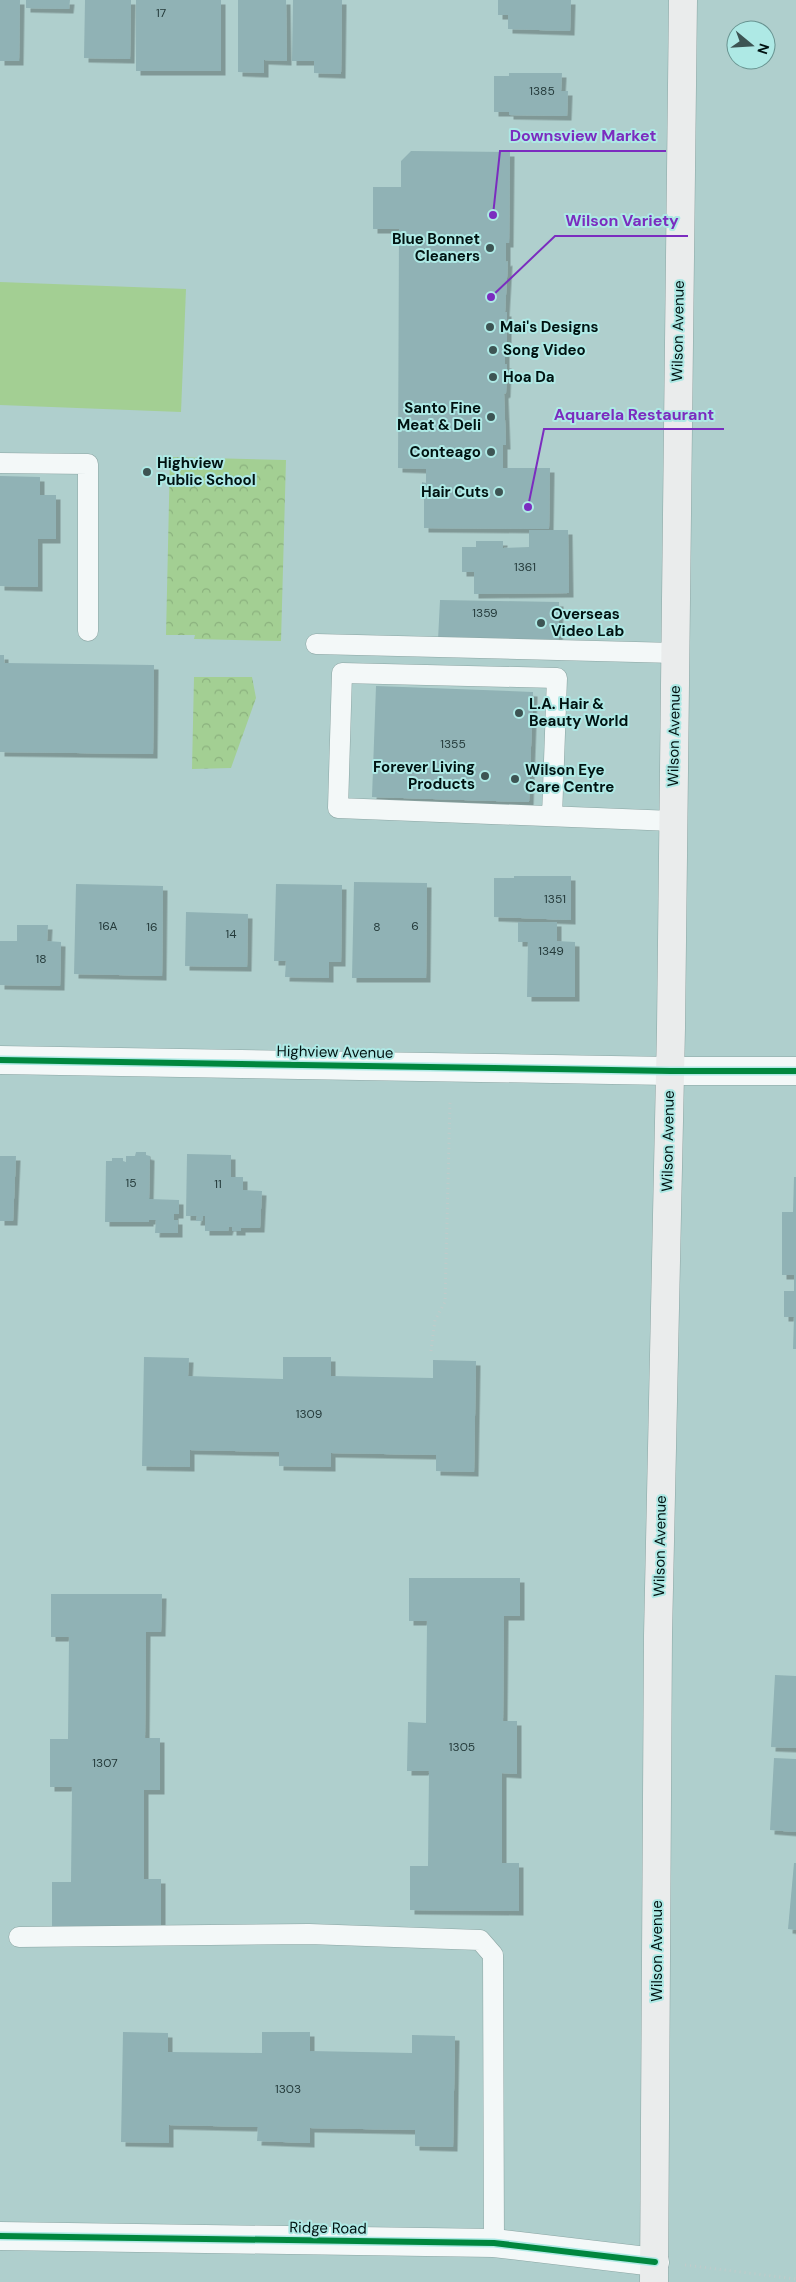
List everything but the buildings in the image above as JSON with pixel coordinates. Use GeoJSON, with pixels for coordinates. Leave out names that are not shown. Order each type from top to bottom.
{"type":"FeatureCollection","features":[{"type":"Feature","properties":{"kind":"main road","name":"Wilson Avenue"},"geometry":{"type":"LineString","coordinates":[[654,2272],[658,1635],[670,1070],[683,0]]}},
{"type":"Feature","properties":{"kind":"street","name":"Highview Avenue"},"geometry":{"type":"LineString","coordinates":[[0,1060],[670,1070],[796,1070]]}},
{"type":"Feature","properties":{"kind":"street","name":"Ridge Road"},"geometry":{"type":"LineString","coordinates":[[0,2236],[494,2243],[654,2272]]}},
{"type":"Feature","properties":{"kind":"lane"},"geometry":{"type":"LineString","coordinates":[[0,463],[88,464],[88,630]]}},
{"type":"Feature","properties":{"kind":"lane"},"geometry":{"type":"LineString","coordinates":[[316,644],[675,653]]}},
{"type":"Feature","properties":{"kind":"lane"},"geometry":{"type":"LineString","coordinates":[[552,816],[557,678],[342,673],[338,808],[673,821]]}},
{"type":"Feature","properties":{"kind":"lane"},"geometry":{"type":"LineString","coordinates":[[19,1937],[309,1934],[480,1940],[493,1955],[494,2243]]}},
{"type":"Feature","properties":{"kind":"path"},"geometry":{"type":"LineString","coordinates":[[430,1351],[435,1320],[445,1302],[450,1066]]}},
{"type":"Feature","properties":{"kind":"path"},"geometry":{"type":"LineString","coordinates":[[654,2272],[726,2269],[796,2279]]}},
{"type":"Feature","properties":{"kind":"green space"},"geometry":{"type":"Polygon","coordinates":[[[0,282],[186,289],[181,412],[0,405],[0,282]]]}},
{"type":"Feature","properties":{"kind":"green space"},"geometry":{"type":"Polygon","coordinates":[[[170,457],[286,460],[281,641],[194,639],[195,635],[166,635],[170,457]]]}},
{"type":"Feature","properties":{"kind":"green space"},"geometry":{"type":"Polygon","coordinates":[[[194,677],[252,677],[256,698],[231,768],[192,769],[194,677]]]}},
{"type":"Feature","properties":{"kind":"cycle path"},"geometry":{"type":"LineString","coordinates":[[0,1060],[670,1071],[796,1071]]}},
{"type":"Feature","properties":{"kind":"cycle path"},"geometry":{"type":"LineString","coordinates":[[0,2236],[494,2243],[655,2262]]}},
{"type":"Feature","properties":{"kind":"place","name":"Downsview Market"},"geometry":{"type":"Point","coordinates":[493,215]}},
{"type":"Feature","properties":{"kind":"place","name":"Blue Bonnet Cleaners"},"geometry":{"type":"Point","coordinates":[490,248]}},
{"type":"Feature","properties":{"kind":"place","name":"Wilson Variety"},"geometry":{"type":"Point","coordinates":[491,297]}},
{"type":"Feature","properties":{"kind":"place","name":"Mai's Designs"},"geometry":{"type":"Point","coordinates":[490,327]}},
{"type":"Feature","properties":{"kind":"place","name":"Song Video"},"geometry":{"type":"Point","coordinates":[493,350]}},
{"type":"Feature","properties":{"kind":"place","name":"Hoa Da"},"geometry":{"type":"Point","coordinates":[493,377]}},
{"type":"Feature","properties":{"kind":"place","name":"Santo Fine Meat & Deli"},"geometry":{"type":"Point","coordinates":[491,417]}},
{"type":"Feature","properties":{"kind":"place","name":"Conteago"},"geometry":{"type":"Point","coordinates":[491,452]}},
{"type":"Feature","properties":{"kind":"place","name":"Highview Public School"},"geometry":{"type":"Point","coordinates":[147,472]}},
{"type":"Feature","properties":{"kind":"place","name":"Hair Cuts"},"geometry":{"type":"Point","coordinates":[499,492]}},
{"type":"Feature","properties":{"kind":"place","name":"Aquarela Restaurant"},"geometry":{"type":"Point","coordinates":[528,507]}},
{"type":"Feature","properties":{"kind":"place","name":"Overseas Video Lab"},"geometry":{"type":"Point","coordinates":[541,623]}},
{"type":"Feature","properties":{"kind":"place","name":"L.A. Hair & Beauty World"},"geometry":{"type":"Point","coordinates":[519,713]}},
{"type":"Feature","properties":{"kind":"place","name":"Forever Living Products"},"geometry":{"type":"Point","coordinates":[485,776]}},
{"type":"Feature","properties":{"kind":"place","name":"Wilson Eye Care Centre"},"geometry":{"type":"Point","coordinates":[515,779]}}]}
